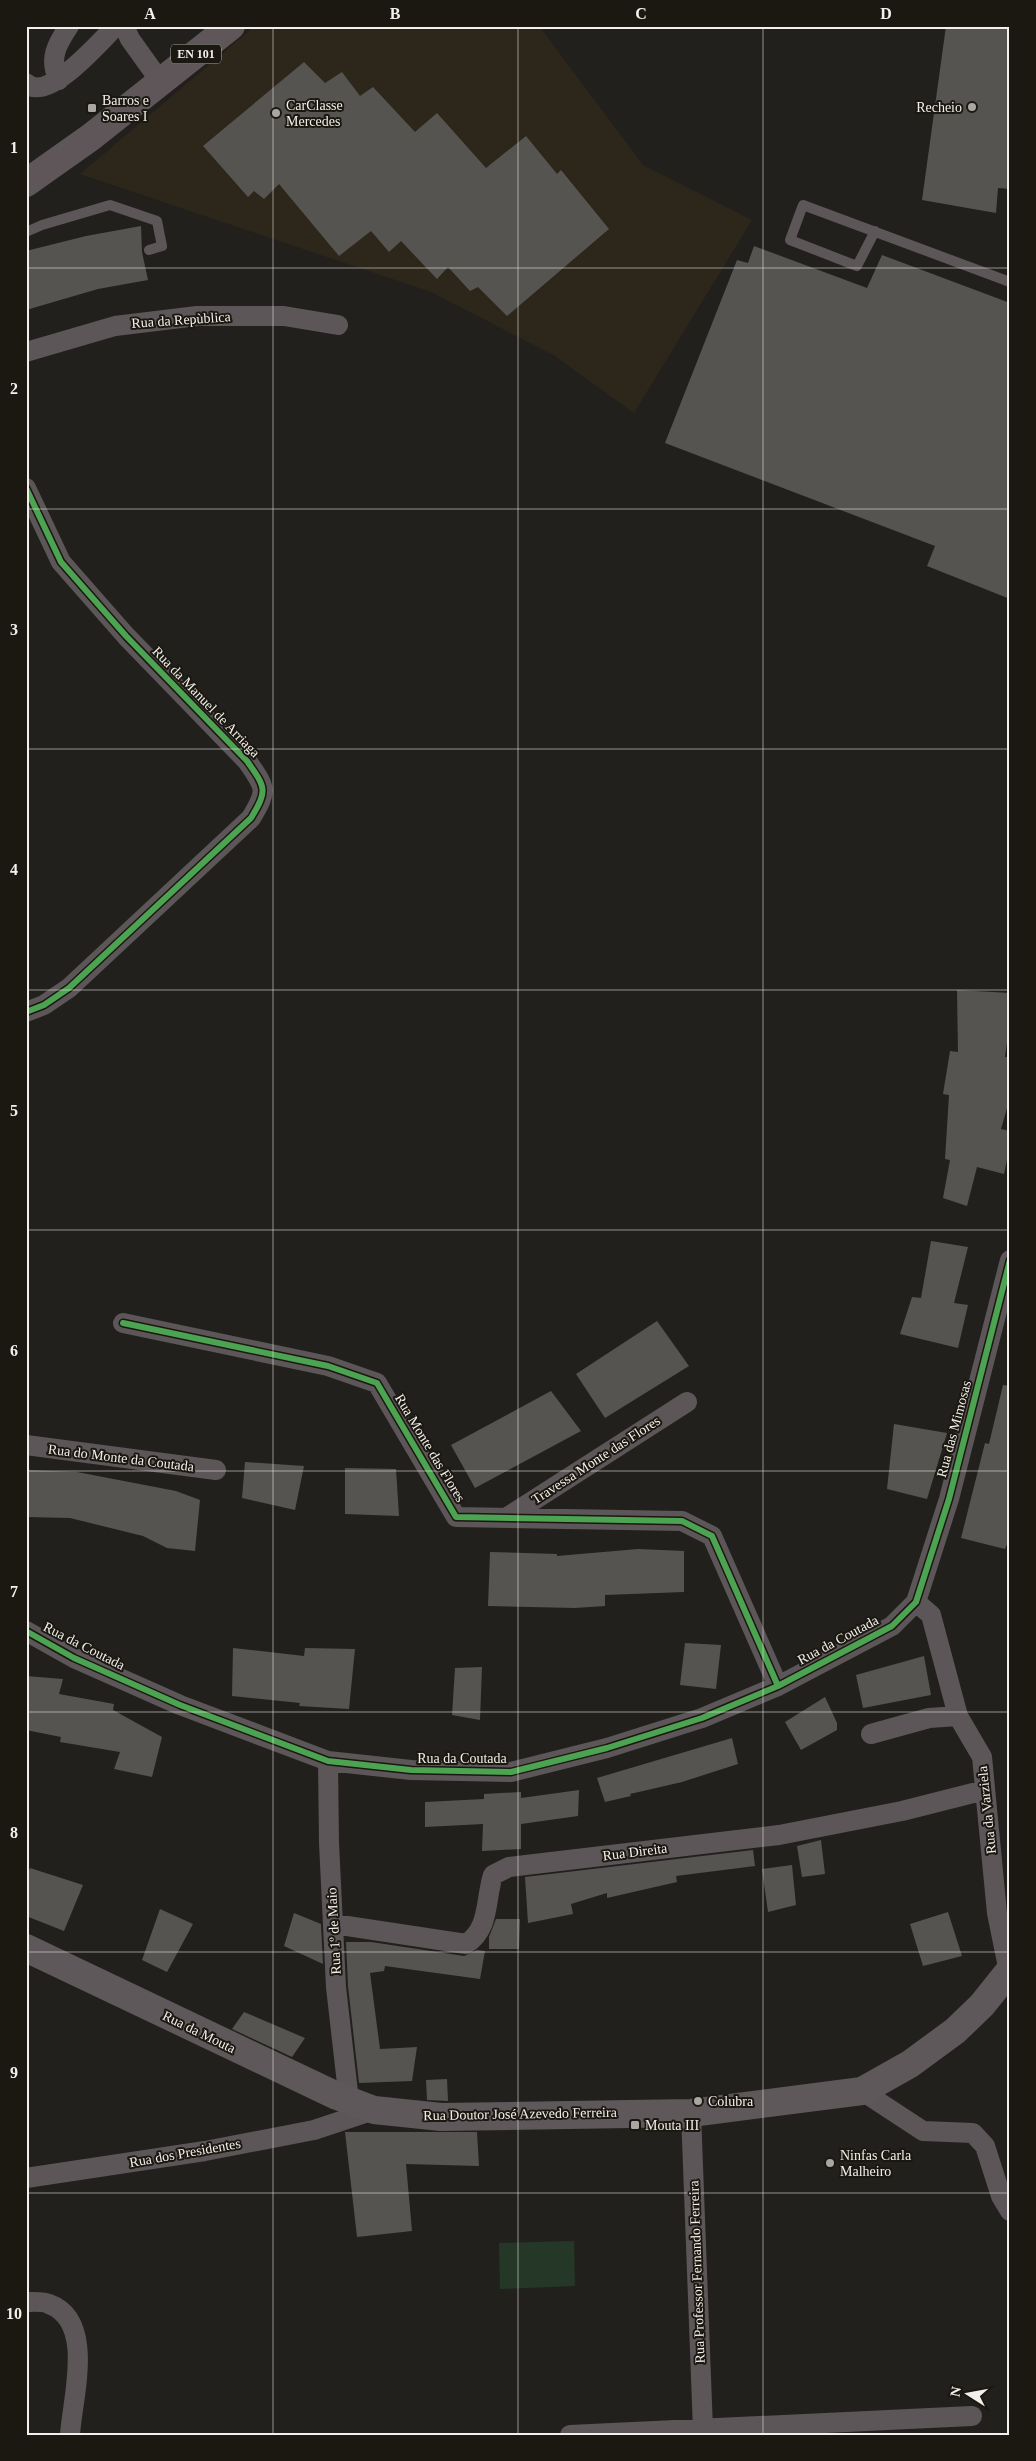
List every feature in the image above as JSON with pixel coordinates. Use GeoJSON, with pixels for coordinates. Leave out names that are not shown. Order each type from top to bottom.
{"type":"FeatureCollection","features":[{"type":"Feature","properties":{"kind":"main road","name":"EN 101"},"geometry":{"type":"LineString","coordinates":[[26,183],[91,137],[231,26]]}},
{"type":"Feature","properties":{"kind":"main road","name":"EN 101"},"geometry":{"type":"LineString","coordinates":[[26,169],[91,137]]}},
{"type":"Feature","properties":{"kind":"main road","name":"Rua da Mouta"},"geometry":{"type":"LineString","coordinates":[[26,1948],[355,2110]]}},
{"type":"Feature","properties":{"kind":"main road","name":"Rua Doutor José Azevedo Ferreira"},"geometry":{"type":"LineString","coordinates":[[355,2110],[441,2118],[691,2113],[862,2091],[910,2064],[955,2031],[982,2005],[1009,1971]]}},
{"type":"Feature","properties":{"kind":"street"},"geometry":{"type":"LineString","coordinates":[[60,80],[54,71],[53,58],[56,45],[69,26]]}},
{"type":"Feature","properties":{"kind":"street"},"geometry":{"type":"LineString","coordinates":[[26,83],[30,87],[44,88],[60,80],[116,26]]}},
{"type":"Feature","properties":{"kind":"street"},"geometry":{"type":"LineString","coordinates":[[124,26],[130,39],[160,81]]}},
{"type":"Feature","properties":{"kind":"street","name":"Rua da Repùblica"},"geometry":{"type":"LineString","coordinates":[[26,352],[115,326],[197,316],[284,316],[338,325]]}},
{"type":"Feature","properties":{"kind":"street","name":"Rua da Manuel de Arriaga"},"geometry":{"type":"LineString","coordinates":[[26,488],[61,562],[126,636],[247,761],[262,782],[263,798],[250,818],[69,988],[44,1005],[26,1012]]}},
{"type":"Feature","properties":{"kind":"street","name":"Rua das Mimosas"},"geometry":{"type":"LineString","coordinates":[[916,1602],[949,1500],[1010,1260]]}},
{"type":"Feature","properties":{"kind":"street","name":"Rua Monte das Flores"},"geometry":{"type":"LineString","coordinates":[[122,1323],[328,1366],[376,1383],[456,1516],[682,1521],[712,1536],[778,1686]]}},
{"type":"Feature","properties":{"kind":"street","name":"Travessa Monte das Flores"},"geometry":{"type":"LineString","coordinates":[[506,1518],[687,1402]]}},
{"type":"Feature","properties":{"kind":"street","name":"Rua do Monte da Coutada"},"geometry":{"type":"LineString","coordinates":[[26,1445],[216,1470]]}},
{"type":"Feature","properties":{"kind":"street","name":"Rua da Coutada"},"geometry":{"type":"LineString","coordinates":[[26,1631],[74,1658],[145,1689],[328,1762],[411,1770],[511,1772],[607,1748],[702,1718],[778,1686],[892,1626],[916,1602]]}},
{"type":"Feature","properties":{"kind":"street","name":"Rua da Varziela"},"geometry":{"type":"LineString","coordinates":[[916,1602],[931,1615],[958,1716],[982,1757],[997,1913],[1009,1971]]}},
{"type":"Feature","properties":{"kind":"street"},"geometry":{"type":"LineString","coordinates":[[871,1734],[929,1718],[958,1716]]}},
{"type":"Feature","properties":{"kind":"street","name":"Rua 1º de Maio"},"geometry":{"type":"LineString","coordinates":[[328,1762],[329,1843],[336,1987],[355,2110]]}},
{"type":"Feature","properties":{"kind":"street","name":"Rua Direita"},"geometry":{"type":"LineString","coordinates":[[334,1924],[466,1944],[476,1938],[484,1922],[487,1892],[493,1875],[509,1867],[779,1836],[902,1811],[985,1790]]}},
{"type":"Feature","properties":{"kind":"street"},"geometry":{"type":"LineString","coordinates":[[862,2091],[922,2131],[973,2133],[985,2146],[1000,2196],[1010,2211]]}},
{"type":"Feature","properties":{"kind":"street","name":"Rua dos Presidentes"},"geometry":{"type":"LineString","coordinates":[[26,2178],[205,2151],[314,2130],[355,2110]]}},
{"type":"Feature","properties":{"kind":"street","name":"Rua Professor Fernando Ferreira"},"geometry":{"type":"LineString","coordinates":[[691,2113],[702,2430]]}},
{"type":"Feature","properties":{"kind":"street"},"geometry":{"type":"LineString","coordinates":[[26,2302],[48,2303],[59,2309],[70,2323],[78,2348],[78,2375],[70,2435]]}},
{"type":"Feature","properties":{"kind":"street"},"geometry":{"type":"LineString","coordinates":[[570,2435],[972,2416]]}},
{"type":"Feature","properties":{"kind":"lane"},"geometry":{"type":"LineString","coordinates":[[26,232],[42,225],[110,205],[157,221],[162,246],[149,250]]}},
{"type":"Feature","properties":{"kind":"lane"},"geometry":{"type":"LineString","coordinates":[[875,231],[857,266],[790,240],[803,205],[875,231],[1010,282]]}},
{"type":"Feature","properties":{"kind":"shaded area","name":"CarClasse Mercedes"},"geometry":{"type":"Polygon","coordinates":[[[255,26],[539,26],[643,165],[752,220],[634,413],[555,356],[431,292],[80,174],[255,26]]]}},
{"type":"Feature","properties":{"kind":"green space"},"geometry":{"type":"Polygon","coordinates":[[[574,2241],[575,2286],[500,2289],[499,2243],[574,2241]]]}},
{"type":"Feature","properties":{"kind":"building","name":"Recheio"},"geometry":{"type":"Polygon","coordinates":[[[946,26],[1010,26],[1010,189],[998,188],[996,213],[922,200],[946,26]]]}},
{"type":"Feature","properties":{"kind":"building"},"geometry":{"type":"Polygon","coordinates":[[[304,62],[325,83],[342,72],[360,96],[373,87],[415,132],[437,113],[486,168],[526,136],[557,174],[561,170],[609,229],[507,316],[478,287],[470,291],[448,267],[437,279],[401,241],[389,252],[371,231],[339,256],[279,184],[264,199],[254,191],[248,197],[203,146],[304,62]]]}},
{"type":"Feature","properties":{"kind":"building"},"geometry":{"type":"Polygon","coordinates":[[[141,226],[142,252],[148,280],[98,289],[26,310],[26,251],[86,236],[141,226]]]}},
{"type":"Feature","properties":{"kind":"building"},"geometry":{"type":"Polygon","coordinates":[[[754,246],[867,288],[882,255],[1010,303],[1010,599],[927,566],[935,546],[665,443],[737,260],[748,263],[754,246]]]}},
{"type":"Feature","properties":{"kind":"building"},"geometry":{"type":"Polygon","coordinates":[[[957,990],[1010,993],[1010,1020],[1005,1057],[1010,1057],[1010,1098],[1001,1129],[1010,1131],[1010,1145],[1004,1174],[977,1167],[967,1206],[943,1198],[950,1160],[945,1159],[949,1095],[943,1094],[950,1051],[958,1052],[957,990]]]}},
{"type":"Feature","properties":{"kind":"building"},"geometry":{"type":"Polygon","coordinates":[[[931,1241],[968,1247],[954,1303],[968,1305],[958,1348],[900,1334],[912,1297],[921,1298],[931,1241]]]}},
{"type":"Feature","properties":{"kind":"building"},"geometry":{"type":"Polygon","coordinates":[[[657,1321],[689,1366],[605,1418],[576,1374],[657,1321]]]}},
{"type":"Feature","properties":{"kind":"building"},"geometry":{"type":"Polygon","coordinates":[[[1003,1385],[1010,1386],[1010,1537],[1005,1549],[961,1538],[985,1443],[989,1444],[1003,1385]]]}},
{"type":"Feature","properties":{"kind":"building"},"geometry":{"type":"Polygon","coordinates":[[[551,1391],[581,1431],[475,1488],[451,1445],[551,1391]]]}},
{"type":"Feature","properties":{"kind":"building"},"geometry":{"type":"Polygon","coordinates":[[[894,1424],[947,1433],[927,1499],[887,1489],[894,1424]]]}},
{"type":"Feature","properties":{"kind":"building"},"geometry":{"type":"Polygon","coordinates":[[[245,1462],[304,1466],[295,1510],[242,1498],[245,1462]]]}},
{"type":"Feature","properties":{"kind":"building"},"geometry":{"type":"Polygon","coordinates":[[[345,1468],[396,1469],[399,1516],[345,1514],[345,1468]]]}},
{"type":"Feature","properties":{"kind":"building"},"geometry":{"type":"Polygon","coordinates":[[[26,1470],[77,1472],[176,1491],[200,1500],[195,1551],[167,1548],[143,1536],[70,1518],[26,1517],[26,1470]]]}},
{"type":"Feature","properties":{"kind":"building"},"geometry":{"type":"Polygon","coordinates":[[[638,1549],[684,1551],[684,1592],[605,1595],[605,1606],[575,1608],[488,1606],[490,1552],[557,1554],[557,1556],[638,1549]]]}},
{"type":"Feature","properties":{"kind":"building"},"geometry":{"type":"Polygon","coordinates":[[[685,1643],[721,1645],[716,1689],[680,1685],[685,1643]]]}},
{"type":"Feature","properties":{"kind":"building"},"geometry":{"type":"Polygon","coordinates":[[[233,1648],[304,1656],[305,1648],[355,1649],[349,1709],[299,1706],[300,1703],[232,1696],[233,1648]]]}},
{"type":"Feature","properties":{"kind":"building"},"geometry":{"type":"Polygon","coordinates":[[[924,1656],[931,1695],[863,1708],[856,1675],[924,1656]]]}},
{"type":"Feature","properties":{"kind":"building"},"geometry":{"type":"Polygon","coordinates":[[[482,1667],[480,1720],[452,1715],[455,1668],[482,1667]]]}},
{"type":"Feature","properties":{"kind":"building"},"geometry":{"type":"Polygon","coordinates":[[[26,1676],[63,1679],[59,1694],[114,1704],[113,1710],[162,1737],[152,1777],[114,1769],[120,1752],[60,1742],[61,1737],[26,1730],[26,1676]]]}},
{"type":"Feature","properties":{"kind":"building"},"geometry":{"type":"Polygon","coordinates":[[[825,1697],[837,1723],[837,1730],[801,1750],[785,1722],[825,1697]]]}},
{"type":"Feature","properties":{"kind":"building"},"geometry":{"type":"Polygon","coordinates":[[[732,1738],[738,1764],[682,1782],[605,1802],[597,1778],[732,1738]]]}},
{"type":"Feature","properties":{"kind":"building"},"geometry":{"type":"Polygon","coordinates":[[[579,1790],[578,1816],[521,1824],[521,1849],[482,1851],[483,1824],[425,1827],[425,1802],[484,1799],[484,1794],[521,1792],[521,1798],[579,1790]]]}},
{"type":"Feature","properties":{"kind":"building"},"geometry":{"type":"Polygon","coordinates":[[[821,1840],[825,1874],[802,1877],[797,1846],[821,1840]]]}},
{"type":"Feature","properties":{"kind":"building"},"geometry":{"type":"Polygon","coordinates":[[[753,1850],[755,1866],[676,1876],[677,1882],[607,1898],[607,1893],[571,1904],[573,1914],[528,1923],[525,1877],[753,1850]]]}},
{"type":"Feature","properties":{"kind":"building"},"geometry":{"type":"Polygon","coordinates":[[[792,1865],[796,1905],[768,1912],[762,1869],[792,1865]]]}},
{"type":"Feature","properties":{"kind":"building"},"geometry":{"type":"Polygon","coordinates":[[[30,1868],[83,1885],[64,1931],[26,1916],[26,1878],[30,1868]]]}},
{"type":"Feature","properties":{"kind":"building"},"geometry":{"type":"Polygon","coordinates":[[[160,1909],[193,1924],[167,1972],[142,1960],[160,1909]]]}},
{"type":"Feature","properties":{"kind":"building"},"geometry":{"type":"Polygon","coordinates":[[[948,1912],[962,1956],[923,1966],[910,1924],[948,1912]]]}},
{"type":"Feature","properties":{"kind":"building"},"geometry":{"type":"Polygon","coordinates":[[[294,1913],[321,1924],[323,1964],[284,1946],[294,1913]]]}},
{"type":"Feature","properties":{"kind":"building"},"geometry":{"type":"Polygon","coordinates":[[[496,1919],[520,1919],[519,1949],[489,1949],[489,1937],[496,1919]]]}},
{"type":"Feature","properties":{"kind":"building"},"geometry":{"type":"Polygon","coordinates":[[[346,1942],[371,1942],[464,1956],[477,1950],[485,1951],[480,1979],[385,1966],[384,1971],[370,1973],[380,2049],[417,2047],[412,2081],[359,2083],[348,1986],[346,1942]]]}},
{"type":"Feature","properties":{"kind":"building"},"geometry":{"type":"Polygon","coordinates":[[[244,2012],[305,2038],[292,2057],[232,2029],[244,2012]]]}},
{"type":"Feature","properties":{"kind":"building"},"geometry":{"type":"Polygon","coordinates":[[[447,2079],[448,2101],[427,2100],[426,2080],[447,2079]]]}},
{"type":"Feature","properties":{"kind":"building"},"geometry":{"type":"Polygon","coordinates":[[[345,2132],[477,2132],[479,2166],[406,2164],[412,2231],[357,2237],[345,2132]]]}},
{"type":"Feature","properties":{"kind":"cycle path"},"geometry":{"type":"LineString","coordinates":[[26,488],[61,562],[126,636],[247,761],[258,777],[263,789],[260,801],[251,818],[69,988],[44,1005],[26,1012]]}},
{"type":"Feature","properties":{"kind":"cycle path"},"geometry":{"type":"LineString","coordinates":[[26,1631],[74,1658],[180,1705],[328,1761],[411,1770],[511,1772],[607,1748],[702,1718],[778,1686],[892,1626],[916,1602],[949,1499],[1010,1260]]}},
{"type":"Feature","properties":{"kind":"cycle path"},"geometry":{"type":"LineString","coordinates":[[123,1323],[328,1366],[377,1383],[456,1517],[682,1521],[712,1536],[778,1686]]}},
{"type":"Feature","properties":{"kind":"place","name":"Recheio"},"geometry":{"type":"Point","coordinates":[972,107]}},
{"type":"Feature","properties":{"kind":"place","name":"Barros e Soares I"},"geometry":{"type":"Point","coordinates":[92,108]}},
{"type":"Feature","properties":{"kind":"place","name":"CarClasse Mercedes"},"geometry":{"type":"Point","coordinates":[276,113]}},
{"type":"Feature","properties":{"kind":"place","name":"Colubra"},"geometry":{"type":"Point","coordinates":[698,2101]}},
{"type":"Feature","properties":{"kind":"place","name":"Mouta III"},"geometry":{"type":"Point","coordinates":[635,2125]}},
{"type":"Feature","properties":{"kind":"place","name":"Ninfas Carla Malheiro"},"geometry":{"type":"Point","coordinates":[830,2163]}}]}
